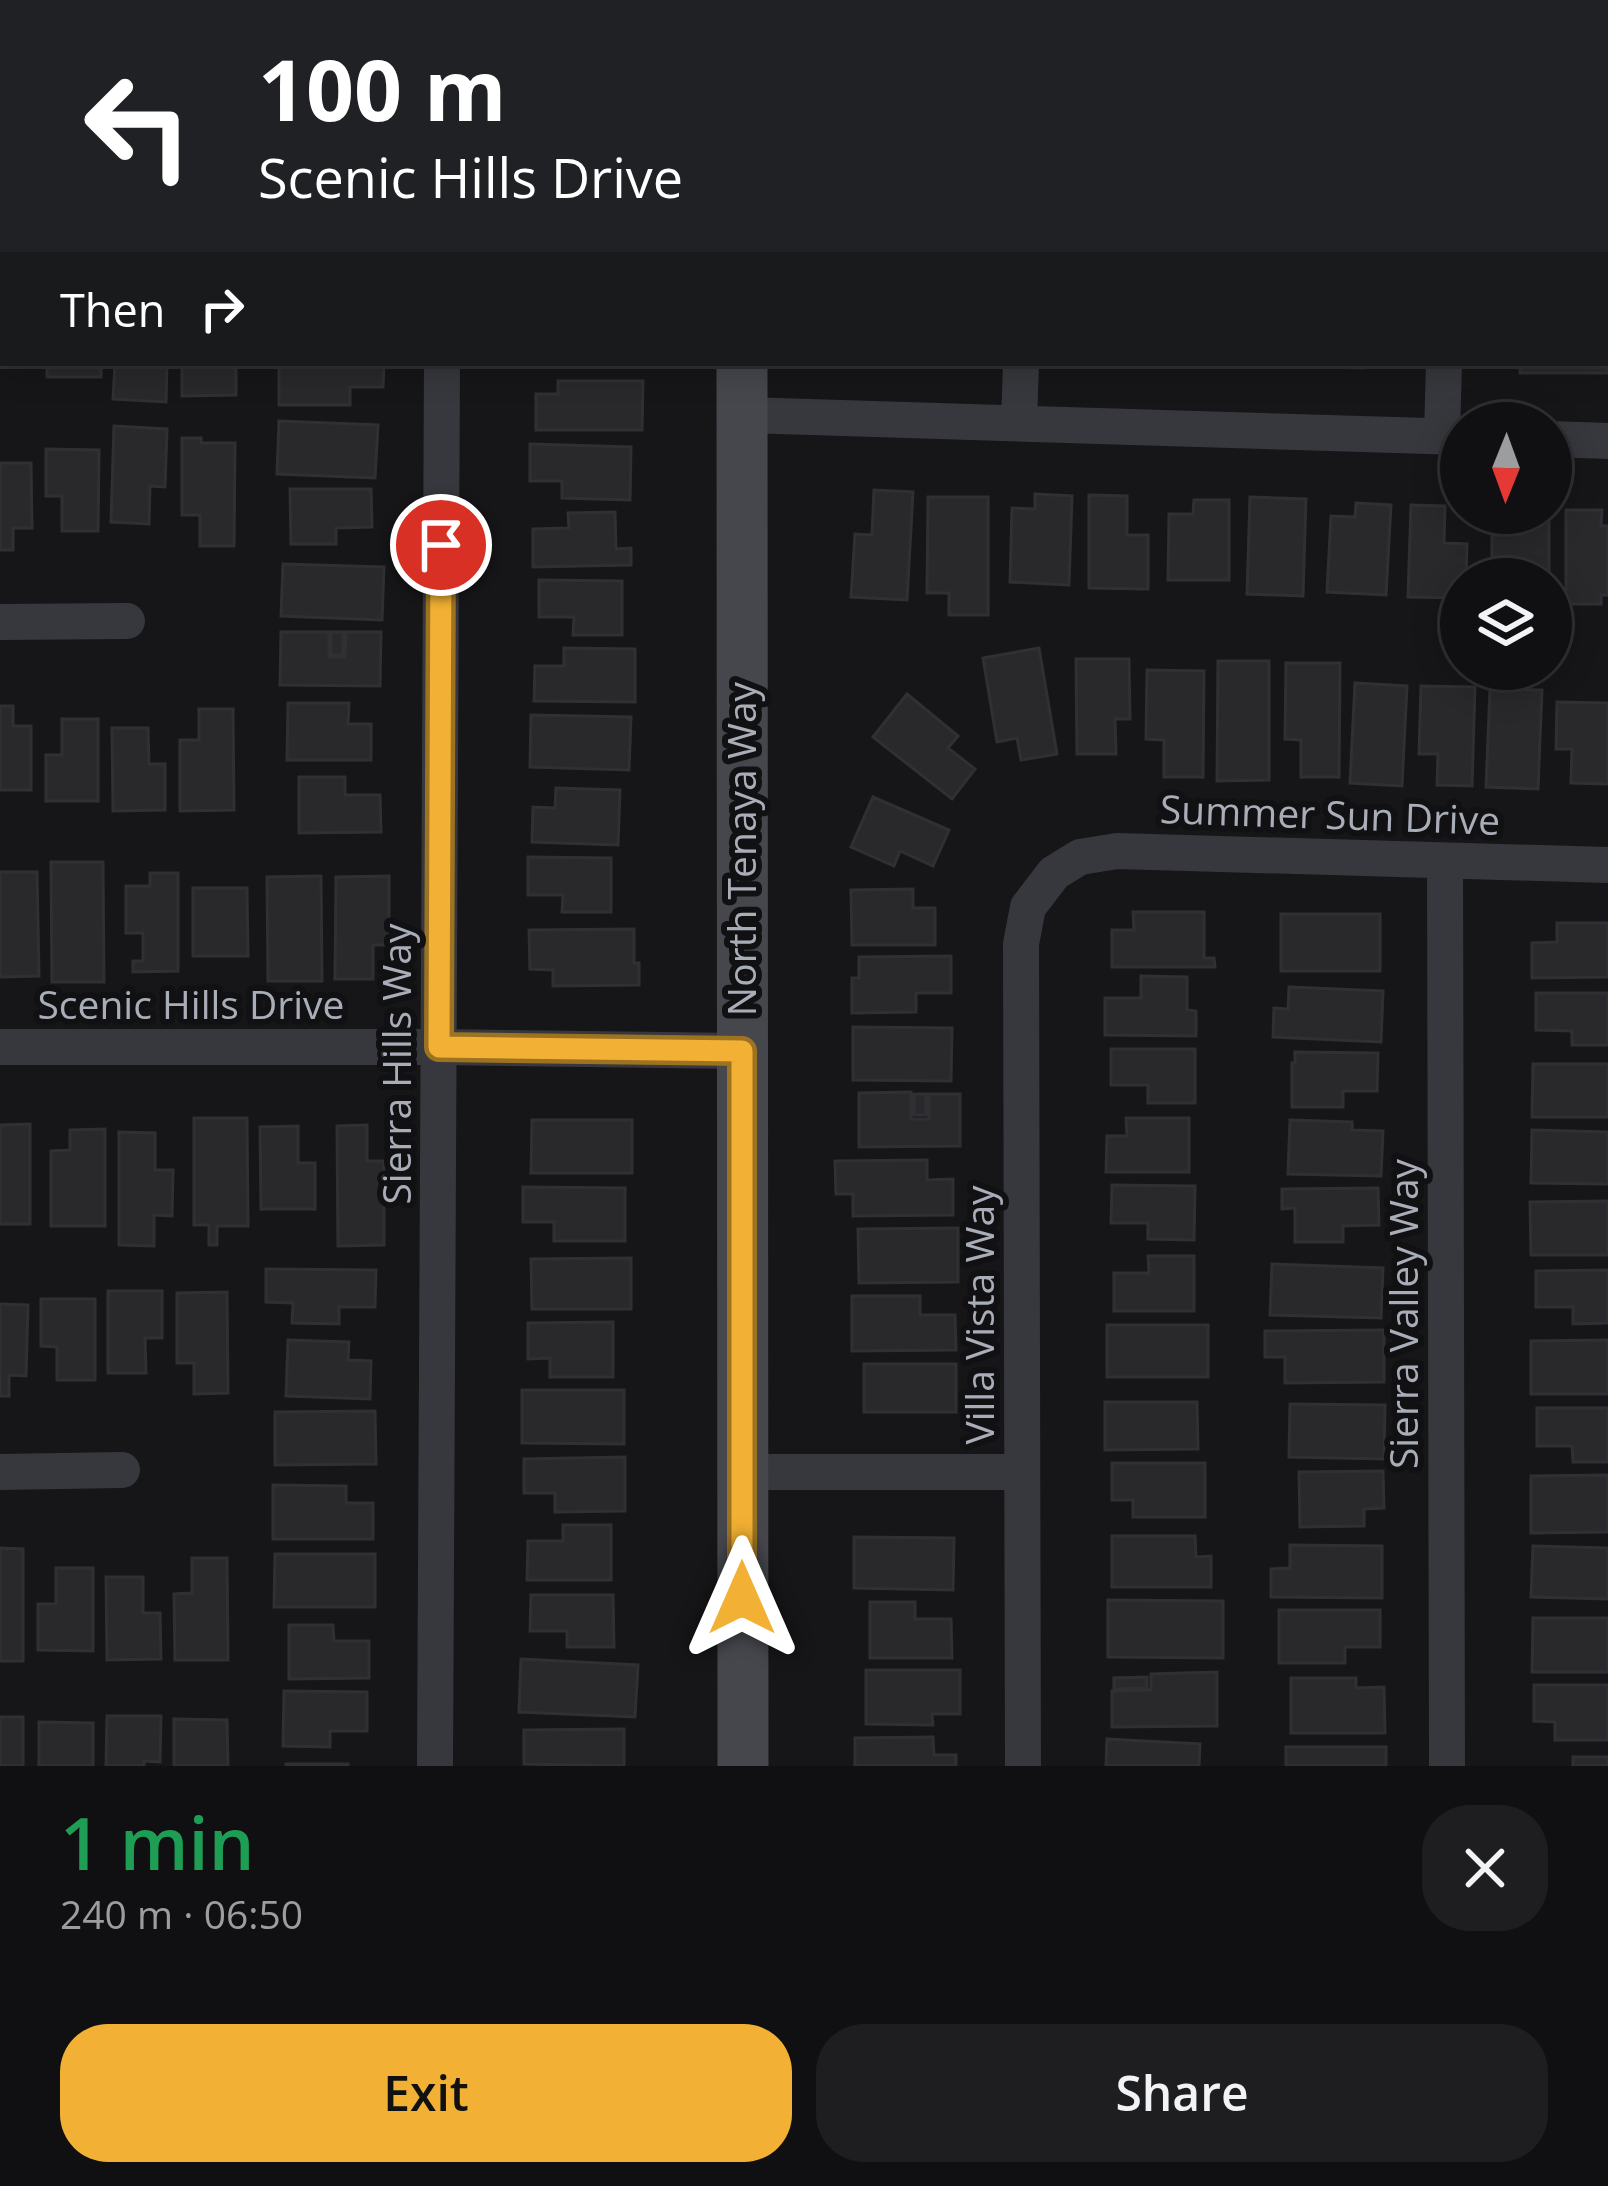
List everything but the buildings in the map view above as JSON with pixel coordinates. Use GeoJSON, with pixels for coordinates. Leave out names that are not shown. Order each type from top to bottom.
{"type":"FeatureCollection","features":[{"type":"Feature","properties":{"kind":"main road","name":"North Tenaya Way"},"geometry":{"type":"LineString","coordinates":[[742,366],[743,1766]]}},
{"type":"Feature","properties":{"kind":"street","name":"Sierra Hills Way"},"geometry":{"type":"LineString","coordinates":[[435,1766],[442,366]]}},
{"type":"Feature","properties":{"kind":"street"},"geometry":{"type":"LineString","coordinates":[[1019,423],[1021,366]]}},
{"type":"Feature","properties":{"kind":"street"},"geometry":{"type":"LineString","coordinates":[[1444,366],[1448,402]]}},
{"type":"Feature","properties":{"kind":"street"},"geometry":{"type":"LineString","coordinates":[[742,415],[1440,436]]}},
{"type":"Feature","properties":{"kind":"street"},"geometry":{"type":"LineString","coordinates":[[1572,440],[1608,441]]}},
{"type":"Feature","properties":{"kind":"street"},"geometry":{"type":"LineString","coordinates":[[0,622],[127,621]]}},
{"type":"Feature","properties":{"kind":"street","name":"Summer Sun Drive"},"geometry":{"type":"LineString","coordinates":[[1054,873],[1080,857],[1117,851],[1608,865]]}},
{"type":"Feature","properties":{"kind":"street","name":"Sierra Valley Way"},"geometry":{"type":"LineString","coordinates":[[1445,862],[1448,1766]]}},
{"type":"Feature","properties":{"kind":"street","name":"Villa Vista Way"},"geometry":{"type":"LineString","coordinates":[[1023,1766],[1021,944],[1028,907],[1054,873]]}},
{"type":"Feature","properties":{"kind":"street","name":"Scenic Hills Drive"},"geometry":{"type":"LineString","coordinates":[[0,1048],[742,1051]]}},
{"type":"Feature","properties":{"kind":"street"},"geometry":{"type":"LineString","coordinates":[[0,1472],[122,1470]]}},
{"type":"Feature","properties":{"kind":"street"},"geometry":{"type":"LineString","coordinates":[[742,1472],[1022,1472]]}},
{"type":"Feature","properties":{"kind":"route"},"geometry":{"type":"LineString","coordinates":[[441,545],[439,1047],[742,1051],[742,1598]]}}]}
